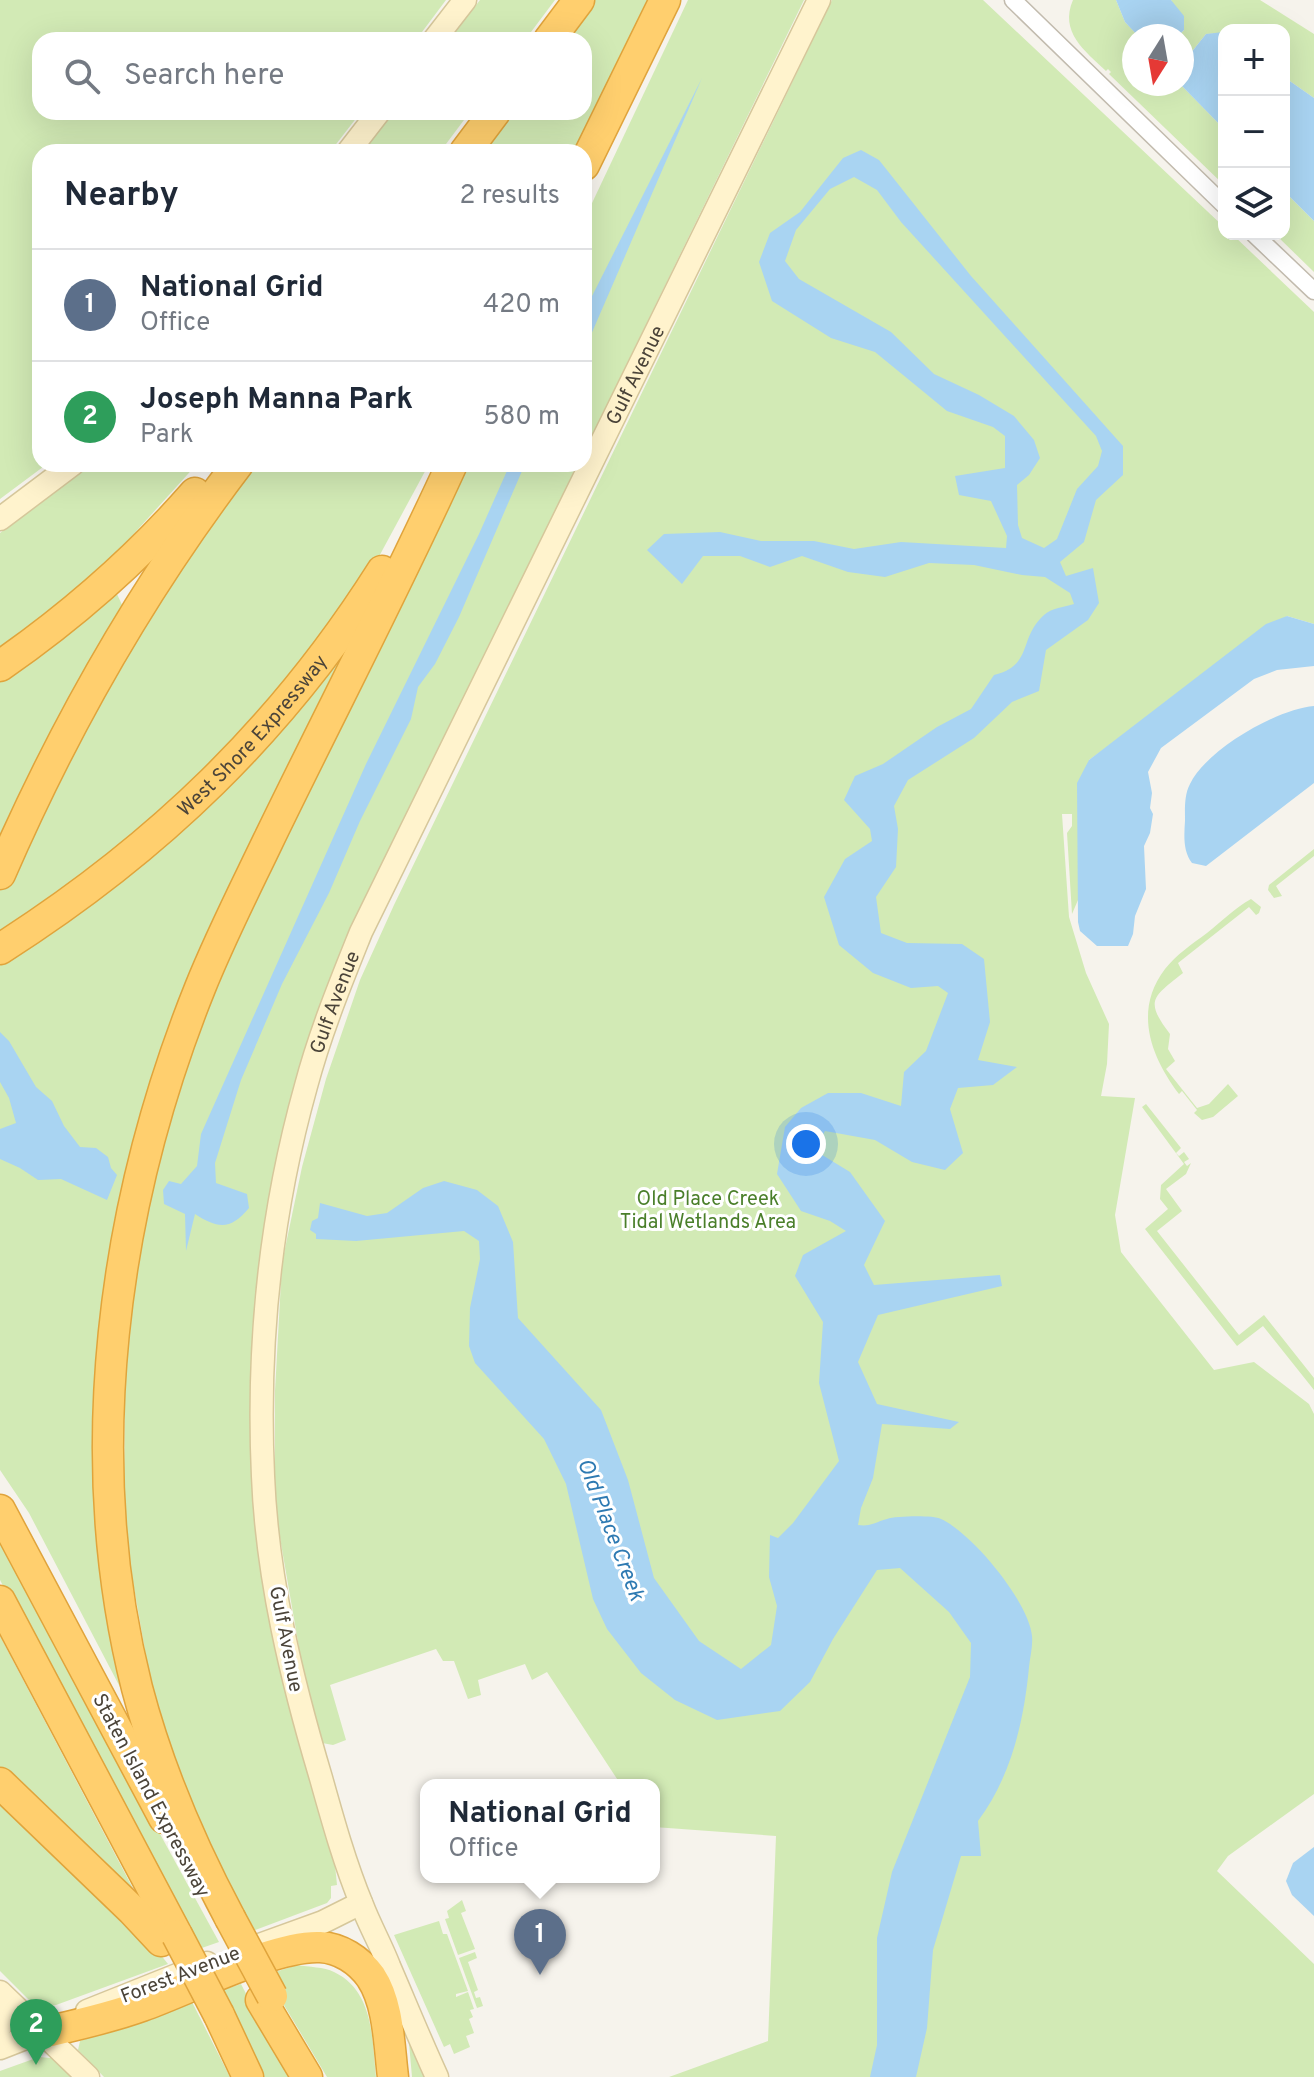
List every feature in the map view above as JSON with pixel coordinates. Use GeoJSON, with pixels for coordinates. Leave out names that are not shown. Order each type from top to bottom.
{"type":"FeatureCollection","features":[{"type":"Feature","properties":{"kind":"highway"},"geometry":{"type":"LineString","coordinates":[[555,32],[579,0]]}},
{"type":"Feature","properties":{"kind":"highway"},"geometry":{"type":"LineString","coordinates":[[592,149],[665,0]]}},
{"type":"Feature","properties":{"kind":"highway"},"geometry":{"type":"LineString","coordinates":[[471,144],[489,120]]}},
{"type":"Feature","properties":{"kind":"highway"},"geometry":{"type":"LineString","coordinates":[[0,666],[58,623],[119,571],[214,472]]}},
{"type":"Feature","properties":{"kind":"highway"},"geometry":{"type":"LineString","coordinates":[[0,874],[62,745],[139,607],[173,551],[232,472]]}},
{"type":"Feature","properties":{"kind":"highway","name":"West Shore Expressway"},"geometry":{"type":"LineString","coordinates":[[0,949],[77,897],[151,840],[225,771],[323,658],[399,542],[436,472]]}},
{"type":"Feature","properties":{"kind":"highway"},"geometry":{"type":"LineString","coordinates":[[225,1920],[159,1759],[138,1690],[121,1612],[111,1531],[109,1447],[112,1367],[121,1280],[136,1193],[157,1109],[201,986],[448,472]]}},
{"type":"Feature","properties":{"kind":"highway","name":"Staten Island Expressway"},"geometry":{"type":"LineString","coordinates":[[0,1510],[305,2072]]}},
{"type":"Feature","properties":{"kind":"highway"},"geometry":{"type":"LineString","coordinates":[[0,1601],[186,1977],[214,2017],[247,2075]]}},
{"type":"Feature","properties":{"kind":"highway"},"geometry":{"type":"LineString","coordinates":[[0,1783],[132,1910],[169,1938]]}},
{"type":"Feature","properties":{"kind":"highway"},"geometry":{"type":"LineString","coordinates":[[42,2033],[104,2019],[279,1954],[305,1948],[329,1948],[357,1962],[376,1987],[386,2026],[393,2077]]}},
{"type":"Feature","properties":{"kind":"highway"},"geometry":{"type":"LineString","coordinates":[[399,1994],[407,2077]]}},
{"type":"Feature","properties":{"kind":"street"},"geometry":{"type":"LineString","coordinates":[[440,32],[465,0]]}},
{"type":"Feature","properties":{"kind":"street","name":"Gulf Avenue"},"geometry":{"type":"LineString","coordinates":[[592,462],[819,0]]}},
{"type":"Feature","properties":{"kind":"street"},"geometry":{"type":"LineString","coordinates":[[1013,0],[1218,199]]}},
{"type":"Feature","properties":{"kind":"street"},"geometry":{"type":"LineString","coordinates":[[354,144],[373,120]]}},
{"type":"Feature","properties":{"kind":"street"},"geometry":{"type":"LineString","coordinates":[[1260,240],[1314,291]]}},
{"type":"Feature","properties":{"kind":"street"},"geometry":{"type":"LineString","coordinates":[[0,519],[62,472]]}},
{"type":"Feature","properties":{"kind":"street","name":"Gulf Avenue"},"geometry":{"type":"LineString","coordinates":[[437,2077],[361,1903],[306,1730],[286,1646],[263,1477],[267,1303],[286,1171],[305,1086],[329,1010],[361,932],[587,472]]}},
{"type":"Feature","properties":{"kind":"street","name":"Forest Avenue"},"geometry":{"type":"LineString","coordinates":[[0,2048],[42,2033],[98,2005],[308,1928],[361,1903]]}},
{"type":"Feature","properties":{"kind":"street"},"geometry":{"type":"LineString","coordinates":[[0,1994],[88,2077]]}},
{"type":"Feature","properties":{"kind":"street"},"geometry":{"type":"LineString","coordinates":[[0,1994],[3,2015],[0,2027]]}},
{"type":"Feature","properties":{"kind":"green space"},"geometry":{"type":"Polygon","coordinates":[[[0,0],[446,0],[422,32],[32,32],[32,120],[355,120],[336,144],[32,144],[32,472],[36,472],[0,499],[0,0]]]}},
{"type":"Feature","properties":{"kind":"green space"},"geometry":{"type":"Polygon","coordinates":[[[480,0],[555,0],[531,32],[455,32],[480,0]]]}},
{"type":"Feature","properties":{"kind":"green space"},"geometry":{"type":"Polygon","coordinates":[[[595,0],[656,0],[585,144],[488,144],[505,120],[592,120],[592,32],[571,32],[595,0]]]}},
{"type":"Feature","properties":{"kind":"green space"},"geometry":{"type":"Polygon","coordinates":[[[688,0],[804,0],[592,436],[592,203],[688,0]]]}},
{"type":"Feature","properties":{"kind":"green space","name":"Old Place Creek Tidal Wetlands Area"},"geometry":{"type":"Polygon","coordinates":[[[832,0],[983,0],[1218,221],[1218,240],[1238,240],[1314,312],[1314,624],[1287,616],[1089,760],[1078,900],[1072,914],[1067,833],[1072,826],[1072,814],[1062,814],[1069,917],[1086,973],[1109,1024],[1107,1064],[1101,1096],[1135,1098],[1115,1215],[1121,1252],[1214,1370],[1254,1362],[1309,1404],[1314,1414],[1314,1794],[1228,1856],[1217,1871],[1314,1964],[1314,2077],[669,2077],[768,2041],[776,1836],[660,1827],[660,1779],[617,1779],[547,1672],[532,1680],[525,1664],[478,1680],[481,1695],[468,1699],[454,1661],[443,1661],[436,1649],[330,1685],[346,1740],[333,1745],[322,1743],[305,1682],[275,1509],[275,1391],[282,1263],[302,1167],[326,1079],[360,980],[832,0]]]}},
{"type":"Feature","properties":{"kind":"green space"},"geometry":{"type":"Polygon","coordinates":[[[1073,0],[1116,0],[1127,24],[1122,24],[1122,87],[1109,74],[1111,72],[1106,71],[1076,40],[1069,22],[1073,0]]]}},
{"type":"Feature","properties":{"kind":"green space"},"geometry":{"type":"Polygon","coordinates":[[[1171,0],[1260,0],[1314,34],[1314,98],[1290,81],[1290,24],[1218,24],[1218,33],[1206,34],[1194,49],[1194,24],[1181,24],[1171,0]]]}},
{"type":"Feature","properties":{"kind":"green space"},"geometry":{"type":"Polygon","coordinates":[[[1132,96],[1192,96],[1218,123],[1218,179],[1132,96]]]}},
{"type":"Feature","properties":{"kind":"green space"},"geometry":{"type":"Polygon","coordinates":[[[388,120],[464,120],[446,144],[369,144],[388,120]]]}},
{"type":"Feature","properties":{"kind":"green space"},"geometry":{"type":"Polygon","coordinates":[[[1290,197],[1314,221],[1314,272],[1281,240],[1290,240],[1290,197]]]}},
{"type":"Feature","properties":{"kind":"green space"},"geometry":{"type":"Polygon","coordinates":[[[81,472],[190,472],[83,590],[0,654],[0,533],[81,472]]]}},
{"type":"Feature","properties":{"kind":"green space"},"geometry":{"type":"Polygon","coordinates":[[[242,472],[425,472],[376,562],[305,664],[153,823],[0,935],[0,891],[45,791],[161,585],[242,472]]]}},
{"type":"Feature","properties":{"kind":"green space"},"geometry":{"type":"Polygon","coordinates":[[[464,472],[574,472],[352,934],[262,1250],[251,1480],[280,1671],[335,1865],[337,1885],[331,1886],[331,1898],[327,1903],[245,1934],[180,1797],[152,1691],[124,1530],[125,1360],[148,1184],[195,1027],[464,472]]]}},
{"type":"Feature","properties":{"kind":"green space"},"geometry":{"type":"Polygon","coordinates":[[[117,594],[123,607],[0,844],[0,677],[117,594]]]}},
{"type":"Feature","properties":{"kind":"green space"},"geometry":{"type":"Polygon","coordinates":[[[365,612],[197,955],[150,1085],[108,1311],[131,1698],[121,1689],[29,1513],[0,1470],[0,961],[30,943],[365,612]]]}},
{"type":"Feature","properties":{"kind":"green space"},"geometry":{"type":"Polygon","coordinates":[[[1314,849],[1314,856],[1276,886],[1282,896],[1274,898],[1268,890],[1269,885],[1314,849]]]}},
{"type":"Feature","properties":{"kind":"green space"},"geometry":{"type":"Polygon","coordinates":[[[1251,899],[1261,907],[1259,913],[1256,915],[1249,907],[1178,963],[1183,973],[1156,1000],[1157,1014],[1170,1034],[1168,1049],[1175,1061],[1166,1069],[1197,1108],[1209,1104],[1228,1084],[1238,1096],[1213,1117],[1202,1120],[1194,1113],[1197,1110],[1182,1091],[1179,1094],[1160,1065],[1150,1033],[1150,1001],[1155,985],[1174,959],[1251,899]]]}},
{"type":"Feature","properties":{"kind":"green space"},"geometry":{"type":"Polygon","coordinates":[[[1146,1104],[1181,1148],[1176,1153],[1179,1156],[1184,1152],[1189,1159],[1184,1162],[1187,1166],[1191,1163],[1186,1174],[1166,1189],[1182,1211],[1157,1231],[1239,1335],[1264,1315],[1314,1378],[1314,1390],[1263,1326],[1237,1346],[1145,1229],[1168,1209],[1160,1199],[1161,1185],[1184,1164],[1142,1107],[1146,1104]]]}},
{"type":"Feature","properties":{"kind":"green space"},"geometry":{"type":"Polygon","coordinates":[[[0,1541],[219,1942],[196,1950],[0,1580],[0,1541]]]}},
{"type":"Feature","properties":{"kind":"green space"},"geometry":{"type":"Polygon","coordinates":[[[0,1636],[137,1896],[0,1772],[0,1636]]]}},
{"type":"Feature","properties":{"kind":"green space"},"geometry":{"type":"Polygon","coordinates":[[[0,1798],[152,1944],[168,1964],[56,2005],[37,2008],[0,1971],[0,1798]]]}},
{"type":"Feature","properties":{"kind":"green space"},"geometry":{"type":"Polygon","coordinates":[[[462,1900],[466,1911],[461,1913],[475,1949],[458,1955],[445,1919],[449,1918],[447,1911],[462,1900]]]}},
{"type":"Feature","properties":{"kind":"green space"},"geometry":{"type":"Polygon","coordinates":[[[439,1921],[443,1934],[447,1934],[468,1991],[456,1994],[456,1997],[468,1992],[474,2009],[470,2010],[473,2017],[469,2019],[474,2033],[466,2036],[470,2047],[454,2054],[450,2044],[444,2047],[394,1935],[439,1921]]]}},
{"type":"Feature","properties":{"kind":"green space"},"geometry":{"type":"Polygon","coordinates":[[[475,1952],[477,1958],[468,1962],[478,1990],[474,1992],[476,1998],[480,1997],[483,2006],[477,2008],[459,1958],[475,1952]]]}},
{"type":"Feature","properties":{"kind":"green space"},"geometry":{"type":"Polygon","coordinates":[[[297,1965],[334,1972],[357,1991],[372,2032],[376,2077],[327,2077],[266,1975],[297,1965]]]}},
{"type":"Feature","properties":{"kind":"green space"},"geometry":{"type":"Polygon","coordinates":[[[241,1984],[289,2077],[264,2077],[217,1992],[241,1984]]]}},
{"type":"Feature","properties":{"kind":"green space"},"geometry":{"type":"Polygon","coordinates":[[[192,2002],[230,2077],[104,2077],[78,2050],[80,2041],[192,2002]]]}},
{"type":"Feature","properties":{"kind":"green space"},"geometry":{"type":"Polygon","coordinates":[[[413,2042],[427,2077],[412,2077],[409,2043],[413,2042]]]}},
{"type":"Feature","properties":{"kind":"green space"},"geometry":{"type":"Polygon","coordinates":[[[53,2055],[74,2077],[0,2077],[0,2071],[53,2055]]]}},
{"type":"Feature","properties":{"kind":"water"},"geometry":{"type":"Polygon","coordinates":[[[1116,0],[1171,0],[1184,16],[1184,24],[1125,22],[1116,0]]]}},
{"type":"Feature","properties":{"kind":"water"},"geometry":{"type":"Polygon","coordinates":[[[1218,33],[1218,123],[1192,96],[1194,49],[1206,34],[1218,33]]]}},
{"type":"Feature","properties":{"kind":"water"},"geometry":{"type":"Polygon","coordinates":[[[702,78],[592,332],[592,296],[702,78]]]}},
{"type":"Feature","properties":{"kind":"water"},"geometry":{"type":"Polygon","coordinates":[[[1290,81],[1314,98],[1314,221],[1290,197],[1290,81]]]}},
{"type":"Feature","properties":{"kind":"water","name":"Old Place Creek"},"geometry":{"type":"Polygon","coordinates":[[[861,150],[879,160],[971,276],[1123,446],[1123,475],[1096,500],[1084,542],[1060,562],[1066,576],[1093,568],[1099,603],[1088,620],[1046,650],[1039,691],[1012,702],[974,738],[908,780],[894,806],[898,829],[896,867],[876,897],[881,933],[907,943],[962,944],[984,959],[990,1022],[978,1060],[1017,1067],[993,1085],[958,1088],[950,1109],[963,1153],[945,1170],[912,1162],[875,1140],[825,1131],[814,1150],[850,1172],[885,1221],[864,1265],[874,1285],[1000,1275],[1002,1286],[878,1315],[858,1362],[877,1404],[959,1422],[950,1429],[882,1424],[873,1478],[858,1525],[923,1516],[941,1519],[954,1527],[983,1553],[1010,1588],[1021,1605],[1032,1636],[1024,1708],[1014,1748],[999,1786],[978,1821],[981,1856],[961,1856],[933,1950],[927,2028],[916,2077],[870,2077],[877,2045],[877,1938],[892,1872],[970,1677],[971,1643],[949,1612],[900,1568],[877,1570],[810,1682],[780,1711],[717,1720],[675,1700],[641,1673],[607,1629],[593,1599],[566,1484],[544,1439],[475,1363],[469,1346],[470,1308],[480,1259],[479,1241],[464,1231],[356,1241],[316,1239],[316,1234],[310,1230],[312,1221],[318,1218],[320,1203],[367,1216],[387,1213],[423,1188],[444,1181],[477,1190],[498,1206],[513,1242],[518,1318],[601,1410],[628,1480],[654,1578],[699,1641],[741,1669],[771,1645],[777,1606],[769,1577],[770,1535],[778,1538],[793,1523],[839,1461],[819,1383],[823,1322],[795,1276],[803,1255],[846,1231],[830,1221],[801,1211],[777,1174],[785,1127],[801,1108],[828,1093],[861,1093],[901,1106],[904,1072],[926,1051],[948,993],[938,986],[911,988],[873,973],[839,945],[824,897],[845,859],[872,841],[870,829],[844,800],[855,776],[883,764],[937,727],[971,709],[994,675],[1015,665],[1021,658],[1031,633],[1044,615],[1074,604],[1070,593],[1045,577],[974,565],[929,563],[885,577],[848,572],[802,556],[770,567],[740,556],[703,556],[682,584],[647,550],[664,534],[720,532],[761,541],[814,541],[854,549],[901,542],[1006,548],[1007,536],[991,501],[959,495],[955,476],[1005,468],[1005,436],[993,427],[947,411],[875,352],[831,338],[772,301],[759,262],[770,233],[800,212],[843,158],[861,150]],[[854,177],[830,189],[796,230],[785,261],[799,279],[891,332],[934,374],[1014,416],[1034,440],[1040,458],[1029,475],[1017,485],[1018,525],[1022,538],[1044,548],[1057,539],[1077,489],[1098,466],[1102,451],[1096,436],[901,222],[877,190],[854,177]]]}},
{"type":"Feature","properties":{"kind":"water"},"geometry":{"type":"Polygon","coordinates":[[[506,472],[522,472],[459,617],[435,664],[418,687],[411,719],[360,821],[329,893],[282,984],[241,1080],[215,1163],[216,1183],[247,1194],[249,1208],[236,1220],[224,1225],[195,1214],[186,1251],[185,1214],[164,1204],[163,1190],[169,1181],[181,1184],[197,1166],[201,1134],[366,764],[506,472]]]}},
{"type":"Feature","properties":{"kind":"water"},"geometry":{"type":"Polygon","coordinates":[[[1287,616],[1314,624],[1314,666],[1277,670],[1254,679],[1161,748],[1148,772],[1153,814],[1144,846],[1146,889],[1135,916],[1133,934],[1128,946],[1097,946],[1080,931],[1078,922],[1077,783],[1089,760],[1266,624],[1287,616]]]}},
{"type":"Feature","properties":{"kind":"water"},"geometry":{"type":"Polygon","coordinates":[[[1314,706],[1314,783],[1206,866],[1192,863],[1185,843],[1185,802],[1188,788],[1198,771],[1244,733],[1281,715],[1314,706]]]}},
{"type":"Feature","properties":{"kind":"water"},"geometry":{"type":"Polygon","coordinates":[[[0,1032],[9,1041],[36,1087],[52,1101],[64,1126],[80,1147],[96,1148],[108,1157],[117,1175],[107,1200],[61,1179],[38,1180],[0,1159],[0,1129],[16,1123],[9,1098],[0,1082],[0,1032]]]}},
{"type":"Feature","properties":{"kind":"water"},"geometry":{"type":"Polygon","coordinates":[[[1314,1847],[1314,1916],[1292,1895],[1286,1881],[1293,1863],[1314,1847]]]}},
{"type":"Feature","properties":{"kind":"place","name":"National Grid"},"geometry":{"type":"Point","coordinates":[540,1975]}},
{"type":"Feature","properties":{"kind":"place","name":"Joseph Manna Park"},"geometry":{"type":"Point","coordinates":[36,2065]}}]}
